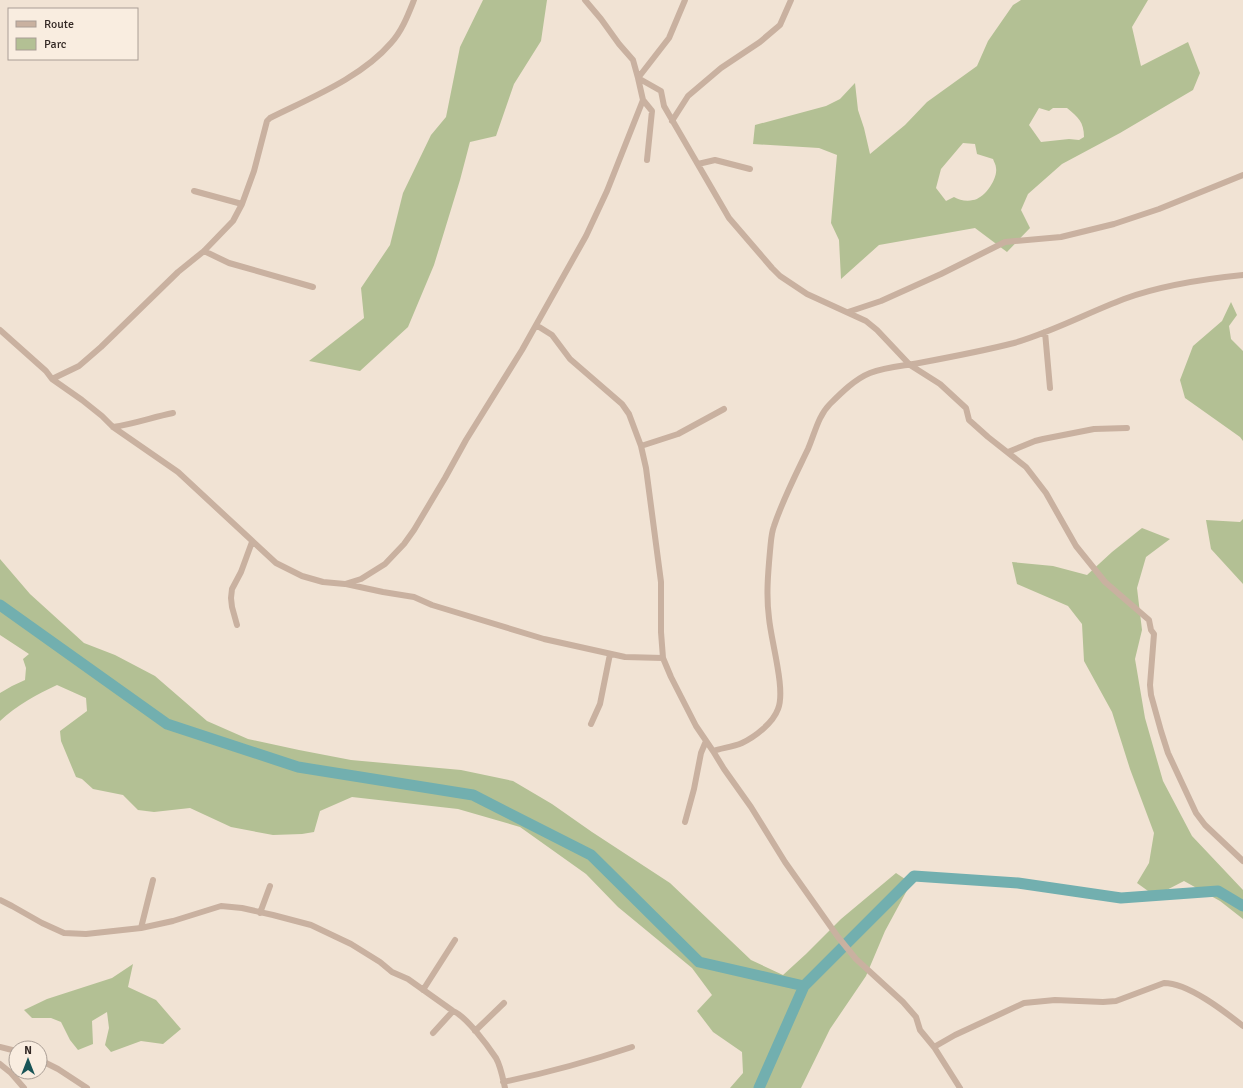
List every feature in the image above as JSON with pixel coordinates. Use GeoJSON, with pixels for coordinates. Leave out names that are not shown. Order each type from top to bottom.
{"type":"FeatureCollection","features":[{"type":"Feature","properties":{"kind":"street"},"geometry":{"type":"LineString","coordinates":[[52,379],[79,366],[178,272],[204,251],[233,221],[242,204],[254,171],[267,121],[270,118],[330,88],[368,64],[384,50],[398,34],[414,0]]}},
{"type":"Feature","properties":{"kind":"street"},"geometry":{"type":"LineString","coordinates":[[585,0],[633,60],[643,100],[652,111],[647,160]]}},
{"type":"Feature","properties":{"kind":"street"},"geometry":{"type":"LineString","coordinates":[[638,78],[669,38],[685,0]]}},
{"type":"Feature","properties":{"kind":"street"},"geometry":{"type":"LineString","coordinates":[[672,121],[688,96],[721,68],[760,42],[780,25],[791,0]]}},
{"type":"Feature","properties":{"kind":"street"},"geometry":{"type":"LineString","coordinates":[[638,78],[661,91],[664,106],[672,121],[729,218],[772,268],[780,276],[807,294],[866,321],[877,330],[910,365],[940,384],[966,408],[969,420],[1026,467],[1043,489],[1076,546],[1105,582],[1149,620],[1151,630],[1154,634],[1150,685],[1151,695],[1160,731],[1168,753],[1191,804],[1200,819],[1243,861]]}},
{"type":"Feature","properties":{"kind":"street"},"geometry":{"type":"LineString","coordinates":[[345,584],[361,579],[385,564],[404,544],[424,513],[466,440],[504,381],[586,236],[597,213],[643,100]]}},
{"type":"Feature","properties":{"kind":"street"},"geometry":{"type":"LineString","coordinates":[[698,164],[715,160],[750,169]]}},
{"type":"Feature","properties":{"kind":"street"},"geometry":{"type":"LineString","coordinates":[[848,312],[881,301],[941,274],[1005,242],[1061,236],[1114,224],[1243,175]]}},
{"type":"Feature","properties":{"kind":"street"},"geometry":{"type":"LineString","coordinates":[[194,191],[242,204]]}},
{"type":"Feature","properties":{"kind":"street"},"geometry":{"type":"LineString","coordinates":[[204,251],[229,263],[312,287]]}},
{"type":"Feature","properties":{"kind":"street"},"geometry":{"type":"LineString","coordinates":[[713,751],[741,744],[754,736],[771,721],[778,710],[780,687],[770,629],[768,599],[772,533],[821,416],[829,405],[842,392],[863,376],[893,366],[910,365],[989,350],[1025,340],[1091,312],[1141,294],[1191,282],[1243,275]]}},
{"type":"Feature","properties":{"kind":"street"},"geometry":{"type":"LineString","coordinates":[[536,325],[552,335],[570,359],[622,404],[629,414],[646,468],[661,582],[661,632],[663,658],[696,726],[785,862],[838,937],[856,958],[912,1012],[916,1017],[920,1030],[934,1047],[960,1088]]}},
{"type":"Feature","properties":{"kind":"street"},"geometry":{"type":"LineString","coordinates":[[0,330],[46,371],[52,379],[82,400],[113,427],[178,472],[276,563],[296,573],[323,582],[345,584],[414,597],[432,605],[544,639],[625,657],[663,658]]}},
{"type":"Feature","properties":{"kind":"street"},"geometry":{"type":"LineString","coordinates":[[1045,332],[1050,388]]}},
{"type":"Feature","properties":{"kind":"street"},"geometry":{"type":"LineString","coordinates":[[640,446],[678,434],[724,409]]}},
{"type":"Feature","properties":{"kind":"street"},"geometry":{"type":"LineString","coordinates":[[113,427],[173,413]]}},
{"type":"Feature","properties":{"kind":"street"},"geometry":{"type":"LineString","coordinates":[[1008,452],[1034,441],[1043,439],[1094,429],[1127,428]]}},
{"type":"Feature","properties":{"kind":"street"},"geometry":{"type":"LineString","coordinates":[[237,625],[232,607],[232,589],[235,580],[241,572],[252,542]]}},
{"type":"Feature","properties":{"kind":"street"},"geometry":{"type":"LineString","coordinates":[[591,724],[600,704],[610,654]]}},
{"type":"Feature","properties":{"kind":"street"},"geometry":{"type":"LineString","coordinates":[[685,822],[694,790],[701,753],[706,741]]}},
{"type":"Feature","properties":{"kind":"street"},"geometry":{"type":"LineString","coordinates":[[141,928],[153,880]]}},
{"type":"Feature","properties":{"kind":"street"},"geometry":{"type":"LineString","coordinates":[[260,913],[270,886]]}},
{"type":"Feature","properties":{"kind":"street"},"geometry":{"type":"LineString","coordinates":[[0,900],[64,933],[86,934],[141,928],[173,921],[221,906],[242,908],[311,925],[366,952],[392,972],[408,979],[453,1011],[459,1013],[475,1031],[496,1060],[504,1085],[632,1047]]}},
{"type":"Feature","properties":{"kind":"street"},"geometry":{"type":"LineString","coordinates":[[423,990],[455,940]]}},
{"type":"Feature","properties":{"kind":"street"},"geometry":{"type":"LineString","coordinates":[[934,1047],[955,1035],[1024,1002],[1055,1000],[1103,1002],[1116,1001],[1164,983],[1170,983],[1185,988],[1213,1004],[1243,1026]]}},
{"type":"Feature","properties":{"kind":"street"},"geometry":{"type":"LineString","coordinates":[[475,1031],[504,1003]]}},
{"type":"Feature","properties":{"kind":"street"},"geometry":{"type":"LineString","coordinates":[[433,1033],[453,1011]]}},
{"type":"Feature","properties":{"kind":"street"},"geometry":{"type":"LineString","coordinates":[[0,1064],[11,1073],[24,1088]]}},
{"type":"Feature","properties":{"kind":"street"},"geometry":{"type":"LineString","coordinates":[[48,1064],[58,1068],[88,1088]]}},
{"type":"Feature","properties":{"kind":"green space"},"geometry":{"type":"Polygon","coordinates":[[[483,0],[547,0],[541,41],[514,84],[496,136],[470,142],[434,265],[408,327],[360,371],[309,361],[364,318],[361,288],[390,245],[403,193],[431,135],[446,117],[460,47],[483,0]]]}},
{"type":"Feature","properties":{"kind":"green space"},"geometry":{"type":"Polygon","coordinates":[[[1021,0],[1148,0],[1132,27],[1141,66],[1188,42],[1200,73],[1193,90],[1120,133],[1062,164],[1028,194],[1021,210],[1030,228],[1007,252],[975,228],[879,245],[841,279],[839,240],[831,223],[837,155],[819,148],[753,144],[755,125],[826,106],[840,99],[855,83],[858,110],[870,154],[905,125],[927,102],[977,66],[988,41],[1013,5],[1021,0]],[[1039,108],[1029,125],[1041,142],[1069,139],[1079,140],[1084,137],[1083,127],[1080,120],[1067,108],[1053,108],[1049,111],[1039,108]],[[963,143],[941,169],[936,188],[946,201],[954,197],[966,201],[977,199],[986,192],[995,178],[996,167],[993,159],[977,154],[975,144],[963,143]]]}},
{"type":"Feature","properties":{"kind":"green space"},"geometry":{"type":"Polygon","coordinates":[[[1231,302],[1237,315],[1229,326],[1231,339],[1243,351],[1243,441],[1240,437],[1185,398],[1180,380],[1193,346],[1222,321],[1231,302]]]}},
{"type":"Feature","properties":{"kind":"green space"},"geometry":{"type":"Polygon","coordinates":[[[1243,519],[1243,584],[1211,549],[1206,520],[1240,522],[1243,519]]]}},
{"type":"Feature","properties":{"kind":"green space"},"geometry":{"type":"Polygon","coordinates":[[[1142,528],[1170,539],[1146,557],[1137,588],[1142,630],[1135,659],[1145,718],[1163,781],[1192,836],[1243,890],[1243,919],[1220,901],[1184,881],[1155,896],[1137,883],[1149,863],[1154,833],[1130,769],[1112,712],[1084,661],[1082,624],[1068,606],[1017,584],[1012,562],[1053,566],[1087,575],[1112,552],[1142,528]]]}},
{"type":"Feature","properties":{"kind":"green space"},"geometry":{"type":"Polygon","coordinates":[[[0,559],[30,594],[84,643],[115,655],[155,676],[207,721],[248,739],[299,750],[351,760],[461,770],[513,781],[552,804],[670,883],[751,960],[783,975],[841,919],[896,873],[911,883],[885,931],[866,976],[830,1029],[801,1088],[730,1088],[743,1073],[742,1052],[713,1032],[697,1011],[712,995],[692,968],[618,907],[586,874],[520,827],[458,809],[352,797],[320,811],[314,832],[273,835],[231,827],[190,808],[154,812],[138,810],[123,795],[93,789],[82,779],[76,777],[61,741],[60,731],[87,711],[86,698],[57,685],[27,701],[0,721],[0,693],[25,680],[26,668],[23,659],[29,654],[0,635],[0,559]]]}},
{"type":"Feature","properties":{"kind":"green space"},"geometry":{"type":"Polygon","coordinates":[[[133,964],[128,987],[156,1000],[181,1029],[163,1044],[141,1041],[111,1052],[105,1045],[109,1028],[107,1012],[92,1021],[93,1044],[78,1050],[70,1040],[61,1022],[51,1018],[32,1018],[24,1010],[47,999],[112,978],[133,964]]]}},
{"type":"Feature","properties":{"kind":"waterway"},"geometry":{"type":"LineString","coordinates":[[0,605],[167,724],[298,767],[473,795],[591,855],[699,962],[804,986]]}},
{"type":"Feature","properties":{"kind":"waterway"},"geometry":{"type":"LineString","coordinates":[[759,1088],[804,986],[914,876],[1018,883],[1121,898],[1218,891],[1243,906]]}}]}
